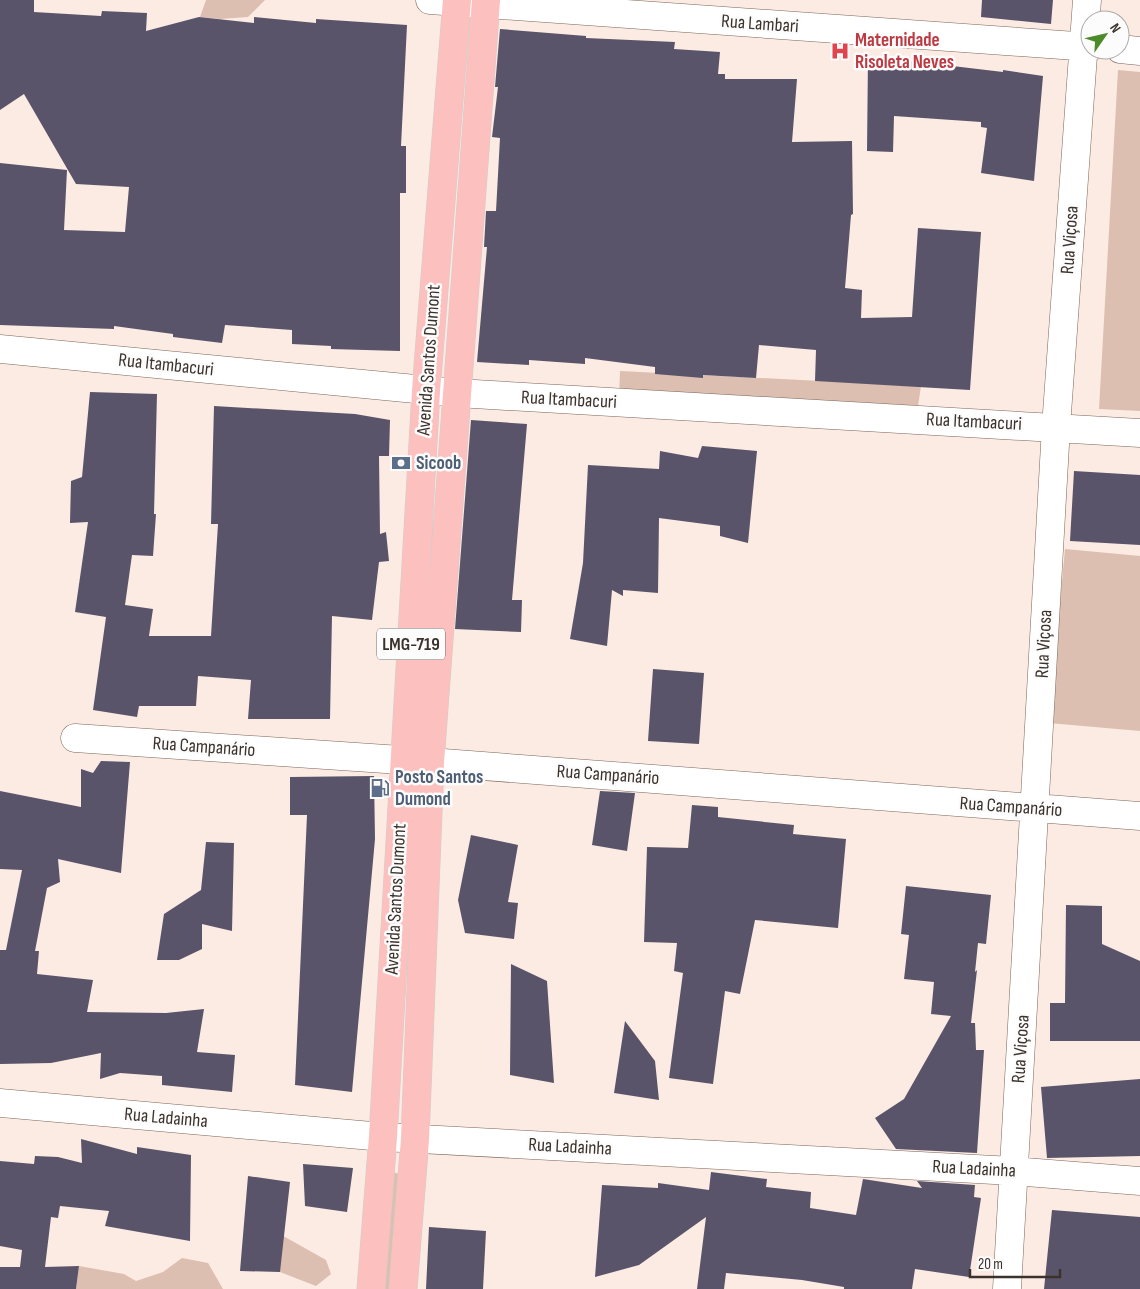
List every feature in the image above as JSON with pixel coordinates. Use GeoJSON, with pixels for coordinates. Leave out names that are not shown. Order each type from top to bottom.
{"type":"FeatureCollection","features":[{"type":"Feature","properties":{"kind":"main road","name":"Avenida Santos Dumont"},"geometry":{"type":"LineString","coordinates":[[404,1289],[415,1139],[417,761],[426,391],[457,1]]}},
{"type":"Feature","properties":{"kind":"main road","name":"Avenida Santos Dumont"},"geometry":{"type":"LineString","coordinates":[[371,1289],[417,761],[457,393],[486,2]]}},
{"type":"Feature","properties":{"kind":"street","name":"Rua Lambari"},"geometry":{"type":"LineString","coordinates":[[430,0],[486,2],[1080,45]]}},
{"type":"Feature","properties":{"kind":"street","name":"Rua Viçosa"},"geometry":{"type":"LineString","coordinates":[[1007,1289],[1056,427],[1086,60]]}},
{"type":"Feature","properties":{"kind":"street","name":"Rua Itambacuri"},"geometry":{"type":"LineString","coordinates":[[0,349],[426,391],[1140,433]]}},
{"type":"Feature","properties":{"kind":"street","name":"Rua Campanário"},"geometry":{"type":"LineString","coordinates":[[75,738],[417,761],[1140,816]]}},
{"type":"Feature","properties":{"kind":"street","name":"Rua Ladainha"},"geometry":{"type":"LineString","coordinates":[[0,1103],[383,1137],[1013,1170],[1140,1181]]}},
{"type":"Feature","properties":{"kind":"shaded area"},"geometry":{"type":"Polygon","coordinates":[[[206,0],[265,0],[248,17],[220,19],[200,17],[206,0]]]}},
{"type":"Feature","properties":{"kind":"shaded area"},"geometry":{"type":"Polygon","coordinates":[[[1118,70],[1140,72],[1140,411],[1099,409],[1118,70]]]}},
{"type":"Feature","properties":{"kind":"shaded area"},"geometry":{"type":"Polygon","coordinates":[[[620,371],[921,386],[918,406],[619,397],[620,371]]]}},
{"type":"Feature","properties":{"kind":"shaded area"},"geometry":{"type":"Polygon","coordinates":[[[1065,549],[1140,556],[1140,731],[1049,723],[1065,549]]]}},
{"type":"Feature","properties":{"kind":"shaded area"},"geometry":{"type":"Polygon","coordinates":[[[393,1172],[402,1175],[394,1289],[384,1289],[393,1172]]]}},
{"type":"Feature","properties":{"kind":"shaded area"},"geometry":{"type":"Polygon","coordinates":[[[278,1233],[326,1260],[331,1274],[316,1286],[280,1272],[268,1256],[278,1233]]]}},
{"type":"Feature","properties":{"kind":"shaded area"},"geometry":{"type":"Polygon","coordinates":[[[182,1258],[208,1263],[223,1289],[76,1289],[79,1266],[124,1274],[136,1281],[163,1272],[182,1258]]]}},
{"type":"Feature","properties":{"kind":"building"},"geometry":{"type":"Polygon","coordinates":[[[0,0],[34,0],[34,12],[101,16],[102,11],[147,13],[146,31],[199,17],[254,23],[254,17],[316,23],[316,19],[407,25],[401,146],[406,146],[406,193],[400,193],[400,351],[331,349],[331,346],[292,344],[292,330],[225,325],[222,343],[173,337],[173,334],[114,326],[114,329],[0,325],[0,163],[67,170],[64,230],[125,232],[129,187],[76,184],[24,94],[0,110],[0,0]]]}},
{"type":"Feature","properties":{"kind":"building"},"geometry":{"type":"Polygon","coordinates":[[[982,0],[1053,0],[1051,24],[981,17],[982,0]]]}},
{"type":"Feature","properties":{"kind":"building"},"geometry":{"type":"Polygon","coordinates":[[[500,29],[586,36],[586,38],[675,42],[674,49],[720,52],[718,74],[725,74],[725,79],[797,79],[792,142],[852,141],[853,214],[851,215],[845,288],[862,290],[861,318],[912,317],[918,228],[981,232],[970,390],[815,381],[816,350],[759,345],[756,378],[703,375],[703,378],[655,374],[655,367],[585,358],[585,364],[529,360],[529,365],[477,362],[487,247],[484,247],[486,211],[496,211],[500,138],[492,137],[498,87],[495,87],[500,29]]]}},
{"type":"Feature","properties":{"kind":"building"},"geometry":{"type":"Polygon","coordinates":[[[868,56],[1043,76],[1034,181],[981,173],[987,128],[981,127],[981,122],[894,116],[893,152],[867,151],[868,56]]]}},
{"type":"Feature","properties":{"kind":"building"},"geometry":{"type":"Polygon","coordinates":[[[90,392],[157,394],[154,514],[156,514],[153,556],[132,555],[125,605],[153,609],[149,636],[211,636],[218,524],[211,524],[214,406],[355,414],[390,420],[389,456],[379,456],[380,534],[386,532],[389,561],[379,562],[372,620],[332,616],[330,719],[248,719],[251,680],[198,676],[196,706],[139,706],[137,717],[93,710],[106,617],[75,612],[88,522],[70,523],[71,481],[82,477],[90,392]]]}},
{"type":"Feature","properties":{"kind":"building"},"geometry":{"type":"Polygon","coordinates":[[[471,420],[527,424],[512,600],[522,600],[521,632],[455,629],[471,420]]]}},
{"type":"Feature","properties":{"kind":"building"},"geometry":{"type":"Polygon","coordinates":[[[702,446],[757,451],[748,543],[720,536],[720,526],[659,518],[658,593],[623,590],[623,596],[612,590],[607,646],[570,639],[583,563],[588,465],[659,469],[660,451],[698,458],[702,446]]]}},
{"type":"Feature","properties":{"kind":"building"},"geometry":{"type":"Polygon","coordinates":[[[1074,471],[1140,475],[1140,545],[1070,541],[1074,471]]]}},
{"type":"Feature","properties":{"kind":"building"},"geometry":{"type":"Polygon","coordinates":[[[653,669],[704,673],[699,744],[648,741],[653,669]]]}},
{"type":"Feature","properties":{"kind":"building"},"geometry":{"type":"Polygon","coordinates":[[[101,761],[130,762],[121,873],[58,859],[60,882],[47,888],[35,951],[39,951],[37,974],[93,980],[87,1012],[166,1013],[204,1009],[197,1052],[235,1055],[232,1092],[162,1085],[162,1076],[120,1073],[100,1079],[101,1053],[51,1063],[0,1064],[0,950],[6,950],[22,870],[0,869],[0,791],[81,807],[81,769],[93,773],[101,761]]]}},
{"type":"Feature","properties":{"kind":"building"},"geometry":{"type":"Polygon","coordinates":[[[374,776],[375,839],[352,1092],[295,1085],[307,815],[290,815],[290,777],[374,776]]]}},
{"type":"Feature","properties":{"kind":"building"},"geometry":{"type":"Polygon","coordinates":[[[600,791],[635,793],[627,851],[592,845],[600,791]]]}},
{"type":"Feature","properties":{"kind":"building"},"geometry":{"type":"Polygon","coordinates":[[[692,805],[718,807],[718,817],[794,825],[793,834],[846,839],[838,928],[755,920],[740,994],[725,991],[713,1084],[669,1078],[683,973],[674,971],[677,943],[644,942],[647,847],[688,848],[692,805]]]}},
{"type":"Feature","properties":{"kind":"building"},"geometry":{"type":"Polygon","coordinates":[[[471,835],[518,845],[508,902],[518,903],[514,939],[465,933],[458,900],[471,835]]]}},
{"type":"Feature","properties":{"kind":"building"},"geometry":{"type":"Polygon","coordinates":[[[206,842],[234,843],[232,931],[202,924],[202,949],[179,960],[157,960],[164,914],[201,890],[206,842]]]}},
{"type":"Feature","properties":{"kind":"building"},"geometry":{"type":"Polygon","coordinates":[[[906,886],[991,895],[986,944],[978,943],[971,1023],[975,1023],[976,1050],[984,1050],[977,1153],[896,1149],[875,1118],[904,1099],[951,1016],[931,1014],[934,982],[904,979],[909,935],[901,934],[906,886]]]}},
{"type":"Feature","properties":{"kind":"building"},"geometry":{"type":"Polygon","coordinates":[[[1066,905],[1102,906],[1102,944],[1140,961],[1140,1041],[1050,1041],[1050,1003],[1065,1003],[1066,905]]]}},
{"type":"Feature","properties":{"kind":"building"},"geometry":{"type":"Polygon","coordinates":[[[511,964],[547,981],[554,1083],[510,1075],[511,964]]]}},
{"type":"Feature","properties":{"kind":"building"},"geometry":{"type":"Polygon","coordinates":[[[625,1021],[655,1061],[659,1100],[614,1093],[625,1021]]]}},
{"type":"Feature","properties":{"kind":"building"},"geometry":{"type":"Polygon","coordinates":[[[1140,1079],[1140,1156],[1047,1158],[1041,1087],[1140,1079]]]}},
{"type":"Feature","properties":{"kind":"building"},"geometry":{"type":"Polygon","coordinates":[[[81,1139],[137,1154],[137,1147],[191,1155],[190,1241],[105,1226],[109,1211],[60,1206],[58,1218],[51,1217],[45,1267],[79,1266],[76,1289],[0,1289],[0,1267],[20,1267],[22,1250],[0,1246],[0,1161],[34,1164],[35,1156],[58,1157],[82,1163],[81,1139]]]}},
{"type":"Feature","properties":{"kind":"building"},"geometry":{"type":"Polygon","coordinates":[[[303,1164],[353,1168],[347,1212],[305,1206],[303,1164]]]}},
{"type":"Feature","properties":{"kind":"building"},"geometry":{"type":"Polygon","coordinates":[[[711,1172],[767,1179],[766,1187],[811,1192],[810,1208],[856,1215],[863,1179],[922,1188],[917,1181],[975,1185],[974,1197],[981,1198],[969,1277],[915,1269],[912,1289],[844,1289],[844,1287],[802,1280],[726,1273],[724,1289],[697,1289],[706,1217],[639,1265],[595,1277],[602,1185],[658,1188],[658,1183],[709,1190],[711,1172]]]}},
{"type":"Feature","properties":{"kind":"building"},"geometry":{"type":"Polygon","coordinates":[[[248,1176],[290,1182],[280,1272],[240,1271],[248,1176]]]}},
{"type":"Feature","properties":{"kind":"building"},"geometry":{"type":"Polygon","coordinates":[[[1052,1210],[1140,1217],[1140,1289],[1044,1289],[1052,1210]]]}},
{"type":"Feature","properties":{"kind":"building"},"geometry":{"type":"Polygon","coordinates":[[[429,1227],[486,1231],[483,1289],[426,1289],[429,1227]]]}},
{"type":"Feature","properties":{"kind":"place","name":"Maternidade Risoleta Neves"},"geometry":{"type":"Point","coordinates":[840,51]}},
{"type":"Feature","properties":{"kind":"place","name":"Sicoob"},"geometry":{"type":"Point","coordinates":[401,463]}},
{"type":"Feature","properties":{"kind":"place","name":"Posto Santos Dumond"},"geometry":{"type":"Point","coordinates":[380,788]}}]}
